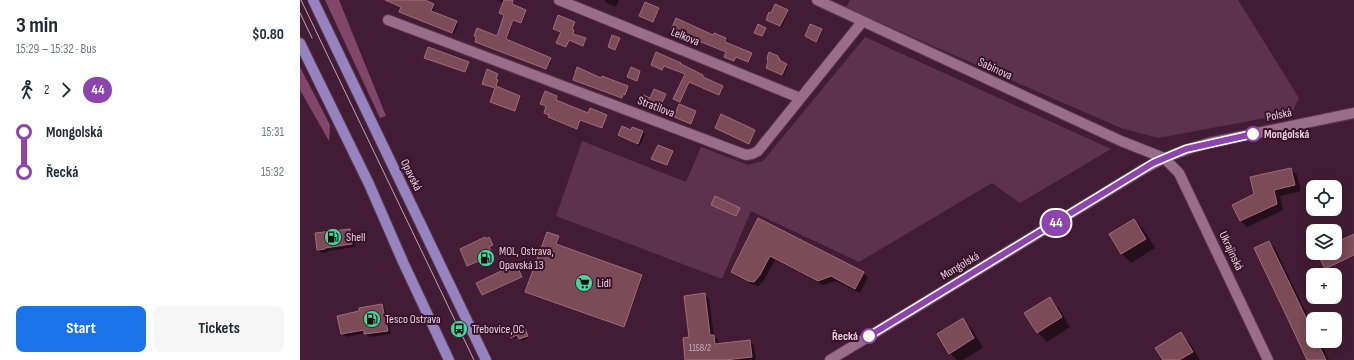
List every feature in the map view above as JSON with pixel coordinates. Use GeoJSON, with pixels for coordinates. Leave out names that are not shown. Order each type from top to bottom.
{"type":"FeatureCollection","features":[{"type":"Feature","properties":{"kind":"main road","name":"Opavská"},"geometry":{"type":"LineString","coordinates":[[313,0],[486,360]]}},
{"type":"Feature","properties":{"kind":"main road"},"geometry":{"type":"LineString","coordinates":[[300,43],[369,184],[403,262],[449,360]]}},
{"type":"Feature","properties":{"kind":"street","name":"Lelkova"},"geometry":{"type":"LineString","coordinates":[[559,0],[800,98]]}},
{"type":"Feature","properties":{"kind":"street","name":"Sabinova"},"geometry":{"type":"LineString","coordinates":[[817,0],[1121,141],[1164,158]]}},
{"type":"Feature","properties":{"kind":"street","name":"Stratilova"},"geometry":{"type":"LineString","coordinates":[[388,20],[746,155],[758,151],[862,22]]}},
{"type":"Feature","properties":{"kind":"street","name":"Polská"},"geometry":{"type":"LineString","coordinates":[[1164,158],[1186,149],[1209,143],[1354,113]]}},
{"type":"Feature","properties":{"kind":"street","name":"Mongolská"},"geometry":{"type":"LineString","coordinates":[[830,360],[1164,158]]}},
{"type":"Feature","properties":{"kind":"street","name":"Ukrajinská"},"geometry":{"type":"LineString","coordinates":[[1164,158],[1179,172],[1268,360]]}},
{"type":"Feature","properties":{"kind":"shaded area"},"geometry":{"type":"Polygon","coordinates":[[[325,0],[339,0],[386,116],[380,118],[325,0]]]}},
{"type":"Feature","properties":{"kind":"shaded area"},"geometry":{"type":"Polygon","coordinates":[[[850,0],[1238,0],[1299,98],[1292,113],[1158,138],[1121,128],[846,8],[850,0]]]}},
{"type":"Feature","properties":{"kind":"shaded area"},"geometry":{"type":"Polygon","coordinates":[[[865,37],[1111,149],[1020,203],[992,183],[859,262],[751,211],[722,279],[556,216],[582,141],[686,182],[701,147],[748,165],[763,161],[865,37]]]}},
{"type":"Feature","properties":{"kind":"shaded area"},"geometry":{"type":"Polygon","coordinates":[[[300,67],[330,125],[329,141],[300,90],[300,67]]]}},
{"type":"Feature","properties":{"kind":"building"},"geometry":{"type":"Polygon","coordinates":[[[385,0],[425,0],[434,4],[431,11],[457,21],[452,33],[399,12],[401,7],[385,0]]]}},
{"type":"Feature","properties":{"kind":"building"},"geometry":{"type":"Polygon","coordinates":[[[504,0],[513,0],[512,4],[526,10],[521,23],[513,20],[506,39],[551,58],[546,69],[475,42],[476,37],[474,36],[477,28],[497,36],[504,15],[499,13],[504,0]]]}},
{"type":"Feature","properties":{"kind":"building"},"geometry":{"type":"Polygon","coordinates":[[[645,2],[659,8],[653,22],[639,16],[645,2]]]}},
{"type":"Feature","properties":{"kind":"building"},"geometry":{"type":"Polygon","coordinates":[[[775,4],[788,10],[780,26],[766,20],[769,12],[771,13],[775,4]]]}},
{"type":"Feature","properties":{"kind":"building"},"geometry":{"type":"Polygon","coordinates":[[[558,15],[575,22],[572,29],[574,30],[573,34],[586,38],[583,46],[569,40],[566,47],[556,43],[561,32],[553,29],[558,15]]]}},
{"type":"Feature","properties":{"kind":"building"},"geometry":{"type":"Polygon","coordinates":[[[676,18],[713,35],[714,33],[726,38],[725,42],[752,53],[748,62],[736,57],[734,61],[724,57],[726,52],[671,30],[676,18]]]}},
{"type":"Feature","properties":{"kind":"building"},"geometry":{"type":"Polygon","coordinates":[[[758,24],[766,28],[762,36],[754,33],[758,24]]]}},
{"type":"Feature","properties":{"kind":"building"},"geometry":{"type":"Polygon","coordinates":[[[810,24],[822,29],[816,42],[805,36],[810,24]]]}},
{"type":"Feature","properties":{"kind":"building"},"geometry":{"type":"Polygon","coordinates":[[[612,35],[620,38],[615,50],[608,47],[612,35]]]}},
{"type":"Feature","properties":{"kind":"building"},"geometry":{"type":"Polygon","coordinates":[[[428,47],[469,62],[465,72],[424,58],[428,47]]]}},
{"type":"Feature","properties":{"kind":"building"},"geometry":{"type":"Polygon","coordinates":[[[656,52],[681,63],[703,75],[703,77],[723,86],[719,95],[689,82],[680,102],[673,99],[685,74],[664,66],[662,70],[651,65],[656,52]]]}},
{"type":"Feature","properties":{"kind":"building"},"geometry":{"type":"Polygon","coordinates":[[[769,52],[778,56],[780,59],[779,60],[787,64],[782,75],[766,68],[769,52]]]}},
{"type":"Feature","properties":{"kind":"building"},"geometry":{"type":"Polygon","coordinates":[[[577,67],[601,78],[602,76],[628,86],[625,95],[623,94],[622,98],[573,80],[577,67]]]}},
{"type":"Feature","properties":{"kind":"building"},"geometry":{"type":"Polygon","coordinates":[[[631,67],[640,71],[637,81],[627,77],[631,67]]]}},
{"type":"Feature","properties":{"kind":"building"},"geometry":{"type":"Polygon","coordinates":[[[487,69],[498,74],[496,86],[520,96],[515,111],[490,102],[495,88],[482,84],[487,69]]]}},
{"type":"Feature","properties":{"kind":"building"},"geometry":{"type":"Polygon","coordinates":[[[654,89],[666,94],[662,103],[658,102],[656,109],[640,103],[643,95],[650,98],[654,89]]]}},
{"type":"Feature","properties":{"kind":"building"},"geometry":{"type":"Polygon","coordinates":[[[545,91],[557,96],[556,100],[588,113],[590,108],[607,115],[602,128],[580,120],[577,129],[548,117],[549,115],[544,113],[546,106],[540,104],[545,91]]]}},
{"type":"Feature","properties":{"kind":"building"},"geometry":{"type":"Polygon","coordinates":[[[679,104],[696,111],[691,124],[674,117],[679,104]]]}},
{"type":"Feature","properties":{"kind":"building"},"geometry":{"type":"Polygon","coordinates":[[[721,114],[755,130],[749,144],[715,128],[721,114]]]}},
{"type":"Feature","properties":{"kind":"building"},"geometry":{"type":"Polygon","coordinates":[[[622,126],[631,130],[632,127],[643,131],[638,144],[618,135],[622,126]]]}},
{"type":"Feature","properties":{"kind":"building"},"geometry":{"type":"Polygon","coordinates":[[[658,145],[673,151],[667,165],[651,159],[658,145]]]}},
{"type":"Feature","properties":{"kind":"building"},"geometry":{"type":"Polygon","coordinates":[[[1291,168],[1295,185],[1274,190],[1277,204],[1240,221],[1232,205],[1254,194],[1250,177],[1291,168]]]}},
{"type":"Feature","properties":{"kind":"building"},"geometry":{"type":"Polygon","coordinates":[[[715,196],[740,208],[736,216],[711,205],[715,196]]]}},
{"type":"Feature","properties":{"kind":"building"},"geometry":{"type":"Polygon","coordinates":[[[758,218],[864,272],[855,289],[831,276],[818,281],[770,256],[760,275],[754,282],[748,281],[731,272],[758,218]]]}},
{"type":"Feature","properties":{"kind":"building"},"geometry":{"type":"Polygon","coordinates":[[[1134,219],[1146,239],[1121,254],[1109,234],[1134,219]]]}},
{"type":"Feature","properties":{"kind":"building","name":"Shell"},"geometry":{"type":"Polygon","coordinates":[[[350,229],[352,244],[317,250],[315,233],[350,229]]]}},
{"type":"Feature","properties":{"kind":"building","name":"Lidl"},"geometry":{"type":"Polygon","coordinates":[[[547,232],[559,236],[556,244],[642,275],[624,327],[525,292],[547,232]]]}},
{"type":"Feature","properties":{"kind":"building"},"geometry":{"type":"Polygon","coordinates":[[[1354,234],[1354,255],[1324,268],[1320,260],[1342,260],[1342,240],[1354,234]]]}},
{"type":"Feature","properties":{"kind":"building"},"geometry":{"type":"Polygon","coordinates":[[[485,237],[486,239],[489,237],[493,245],[489,247],[493,255],[467,266],[460,249],[485,237]]]}},
{"type":"Feature","properties":{"kind":"building"},"geometry":{"type":"Polygon","coordinates":[[[1269,241],[1306,318],[1306,348],[1320,348],[1326,360],[1307,360],[1254,248],[1269,241]]]}},
{"type":"Feature","properties":{"kind":"building"},"geometry":{"type":"Polygon","coordinates":[[[516,264],[522,277],[482,295],[476,283],[516,264]]]}},
{"type":"Feature","properties":{"kind":"building"},"geometry":{"type":"Polygon","coordinates":[[[705,293],[710,335],[714,335],[715,344],[750,340],[752,357],[725,360],[685,360],[683,338],[689,337],[684,296],[705,293]]]}},
{"type":"Feature","properties":{"kind":"building"},"geometry":{"type":"Polygon","coordinates":[[[1050,297],[1062,317],[1037,333],[1024,313],[1050,297]]]}},
{"type":"Feature","properties":{"kind":"building"},"geometry":{"type":"Polygon","coordinates":[[[382,304],[388,331],[364,334],[364,330],[341,334],[337,316],[359,311],[359,308],[382,304]]]}},
{"type":"Feature","properties":{"kind":"building"},"geometry":{"type":"Polygon","coordinates":[[[963,318],[974,338],[949,354],[937,334],[963,318]]]}},
{"type":"Feature","properties":{"kind":"building"},"geometry":{"type":"Polygon","coordinates":[[[523,324],[528,336],[519,339],[517,335],[511,338],[508,331],[523,324]]]}},
{"type":"Feature","properties":{"kind":"building"},"geometry":{"type":"Polygon","coordinates":[[[1181,332],[1193,352],[1179,360],[1163,360],[1155,348],[1181,332]]]}},
{"type":"Feature","properties":{"kind":"tram line"},"geometry":{"type":"LineString","coordinates":[[301,0],[474,360]]}},
{"type":"Feature","properties":{"kind":"tram line"},"geometry":{"type":"LineString","coordinates":[[300,13],[312,38]]}},
{"type":"Feature","properties":{"kind":"bus line","name":"44"},"geometry":{"type":"LineString","coordinates":[[869,336],[952,287],[1153,163],[1186,149],[1253,134]]}},
{"type":"Feature","properties":{"kind":"place","name":"Mongolská"},"geometry":{"type":"Point","coordinates":[1253,134]}},
{"type":"Feature","properties":{"kind":"place","name":"Shell"},"geometry":{"type":"Point","coordinates":[333,237]}},
{"type":"Feature","properties":{"kind":"place","name":"MOL, Ostrava, Opavská 13"},"geometry":{"type":"Point","coordinates":[486,258]}},
{"type":"Feature","properties":{"kind":"place","name":"Lidl"},"geometry":{"type":"Point","coordinates":[584,283]}},
{"type":"Feature","properties":{"kind":"place","name":"Tesco Ostrava"},"geometry":{"type":"Point","coordinates":[372,319]}},
{"type":"Feature","properties":{"kind":"place","name":"Třebovice,OC"},"geometry":{"type":"Point","coordinates":[459,329]}},
{"type":"Feature","properties":{"kind":"place","name":"Řecká"},"geometry":{"type":"Point","coordinates":[869,336]}}]}
